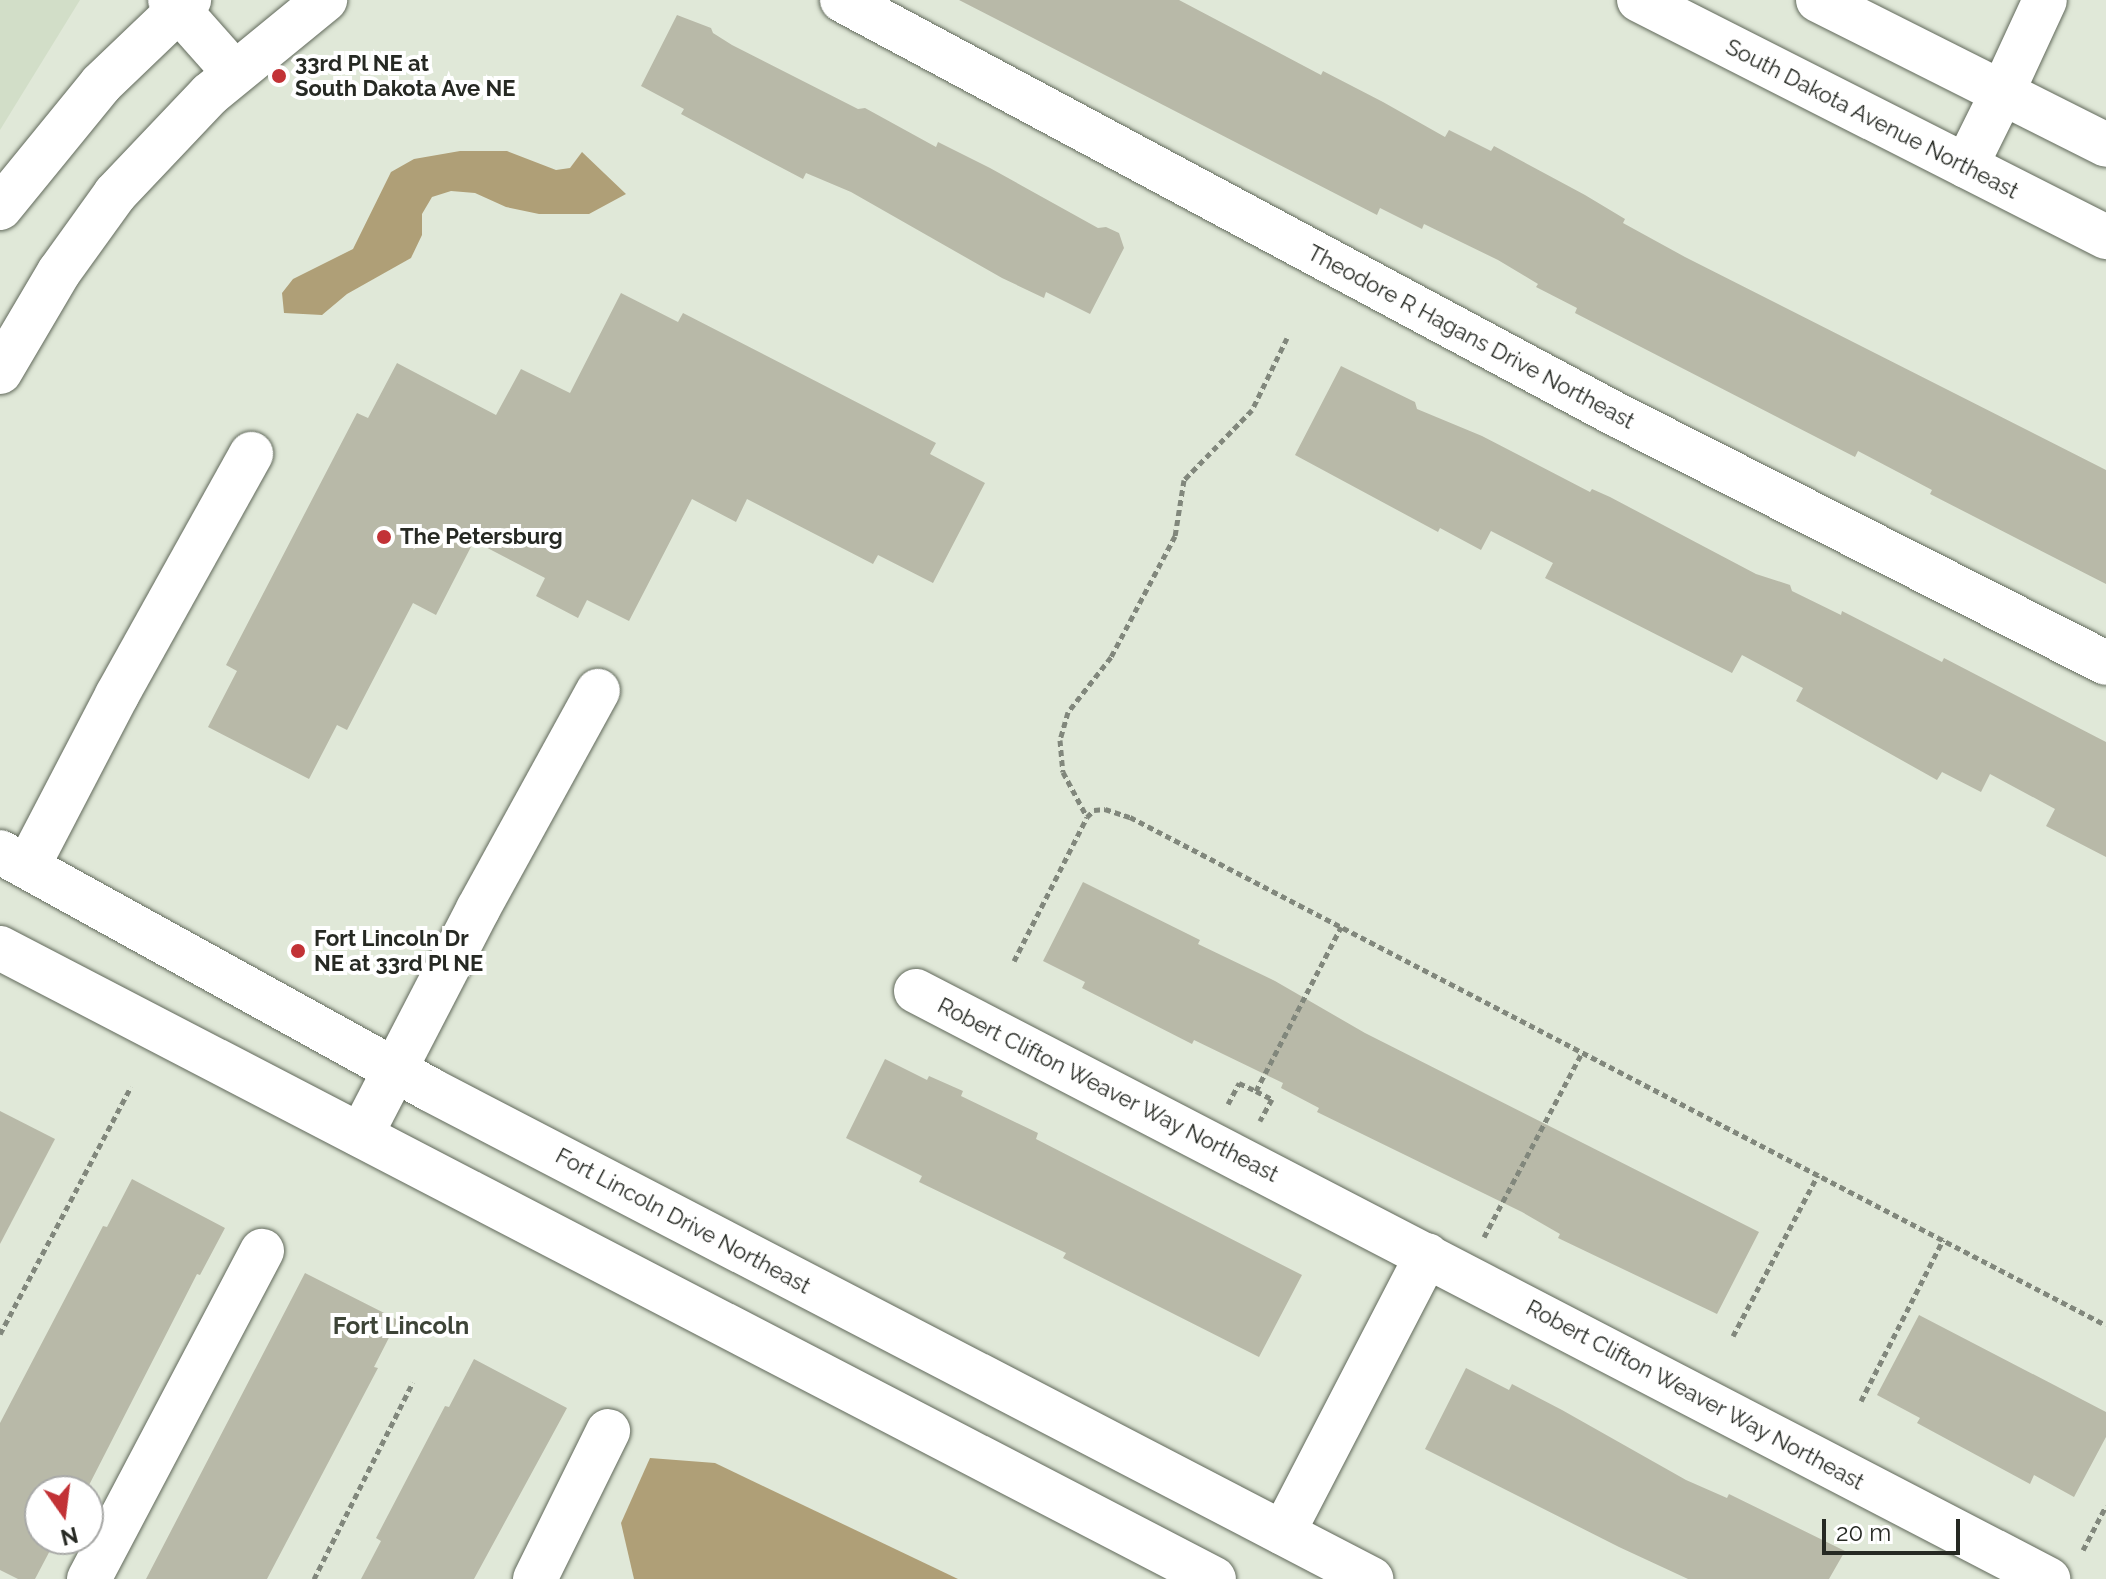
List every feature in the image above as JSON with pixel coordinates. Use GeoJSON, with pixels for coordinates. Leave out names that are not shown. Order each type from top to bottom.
{"type":"FeatureCollection","features":[{"type":"Feature","properties":{"kind":"street"},"geometry":{"type":"LineString","coordinates":[[0,372],[59,272],[115,194],[182,121],[234,72],[325,0]]}},
{"type":"Feature","properties":{"kind":"street","name":"Theodore R Hagans Drive Northeast"},"geometry":{"type":"LineString","coordinates":[[842,0],[1617,415],[2106,663]]}},
{"type":"Feature","properties":{"kind":"street","name":"South Dakota Avenue Northeast"},"geometry":{"type":"LineString","coordinates":[[1639,0],[2106,237]]}},
{"type":"Feature","properties":{"kind":"street"},"geometry":{"type":"LineString","coordinates":[[1818,0],[2106,145]]}},
{"type":"Feature","properties":{"kind":"street"},"geometry":{"type":"LineString","coordinates":[[1966,166],[2045,0]]}},
{"type":"Feature","properties":{"kind":"street"},"geometry":{"type":"LineString","coordinates":[[0,208],[101,84],[180,3],[234,72]]}},
{"type":"Feature","properties":{"kind":"street"},"geometry":{"type":"LineString","coordinates":[[14,859],[117,695],[251,454]]}},
{"type":"Feature","properties":{"kind":"street"},"geometry":{"type":"LineString","coordinates":[[361,1135],[598,691]]}},
{"type":"Feature","properties":{"kind":"street","name":"Fort Lincoln Drive Northeast"},"geometry":{"type":"LineString","coordinates":[[14,859],[394,1069],[1371,1579]]}},
{"type":"Feature","properties":{"kind":"street"},"geometry":{"type":"LineString","coordinates":[[0,948],[1214,1579]]}},
{"type":"Feature","properties":{"kind":"street","name":"Robert Clifton Weaver Way Northeast"},"geometry":{"type":"LineString","coordinates":[[916,991],[1427,1255],[2063,1570]]}},
{"type":"Feature","properties":{"kind":"street"},"geometry":{"type":"LineString","coordinates":[[89,1579],[262,1251]]}},
{"type":"Feature","properties":{"kind":"street"},"geometry":{"type":"LineString","coordinates":[[1283,1533],[1427,1255]]}},
{"type":"Feature","properties":{"kind":"street"},"geometry":{"type":"LineString","coordinates":[[535,1579],[608,1431]]}},
{"type":"Feature","properties":{"kind":"path"},"geometry":{"type":"LineString","coordinates":[[1087,817],[1063,772],[1060,740],[1068,712],[1111,657],[1175,536],[1184,480],[1252,410],[1287,338]]}},
{"type":"Feature","properties":{"kind":"path"},"geometry":{"type":"LineString","coordinates":[[1014,961],[1087,817],[1094,810],[1105,809],[1130,817],[2106,1325]]}},
{"type":"Feature","properties":{"kind":"path"},"geometry":{"type":"LineString","coordinates":[[1256,1091],[1341,927]]}},
{"type":"Feature","properties":{"kind":"path"},"geometry":{"type":"LineString","coordinates":[[1478,1248],[1582,1053]]}},
{"type":"Feature","properties":{"kind":"path"},"geometry":{"type":"LineString","coordinates":[[1222,1116],[1239,1083],[1272,1099],[1254,1133]]}},
{"type":"Feature","properties":{"kind":"path"},"geometry":{"type":"LineString","coordinates":[[0,1334],[131,1087]]}},
{"type":"Feature","properties":{"kind":"path"},"geometry":{"type":"LineString","coordinates":[[1733,1336],[1818,1175]]}},
{"type":"Feature","properties":{"kind":"path"},"geometry":{"type":"LineString","coordinates":[[1861,1401],[1943,1240]]}},
{"type":"Feature","properties":{"kind":"path"},"geometry":{"type":"LineString","coordinates":[[314,1579],[413,1382]]}},
{"type":"Feature","properties":{"kind":"path"},"geometry":{"type":"LineString","coordinates":[[2063,1570],[2106,1506]]}},
{"type":"Feature","properties":{"kind":"shaded area"},"geometry":{"type":"Polygon","coordinates":[[[0,0],[80,0],[0,130],[0,0]]]}},
{"type":"Feature","properties":{"kind":"shaded area"},"geometry":{"type":"Polygon","coordinates":[[[460,151],[507,151],[556,170],[570,168],[582,152],[626,194],[589,214],[539,214],[506,207],[475,193],[451,191],[432,197],[422,214],[422,235],[411,258],[347,294],[322,315],[284,313],[282,293],[293,279],[353,249],[391,172],[414,159],[460,151]]]}},
{"type":"Feature","properties":{"kind":"shaded area"},"geometry":{"type":"Polygon","coordinates":[[[650,1458],[715,1463],[958,1579],[634,1579],[621,1523],[650,1458]]]}},
{"type":"Feature","properties":{"kind":"building"},"geometry":{"type":"Polygon","coordinates":[[[959,0],[1179,0],[1321,75],[1323,71],[1445,137],[1449,130],[1491,151],[1494,146],[1585,195],[1625,219],[1623,223],[1685,257],[2106,470],[2106,584],[1930,494],[1932,490],[1858,451],[1855,457],[1575,313],[1577,308],[1536,287],[1538,284],[1498,260],[1424,224],[1422,229],[1380,208],[1377,215],[959,0]]]}},
{"type":"Feature","properties":{"kind":"building"},"geometry":{"type":"Polygon","coordinates":[[[677,15],[711,28],[713,33],[732,45],[858,109],[865,108],[936,147],[938,142],[990,168],[1098,228],[1106,227],[1119,233],[1124,248],[1090,314],[1046,292],[1044,298],[1002,278],[851,192],[806,173],[803,179],[681,114],[684,109],[641,86],[677,15]]]}},
{"type":"Feature","properties":{"kind":"building","name":"The Petersburg"},"geometry":{"type":"Polygon","coordinates":[[[621,293],[678,322],[683,313],[936,443],[930,454],[985,483],[933,583],[878,555],[873,564],[747,499],[736,522],[692,499],[629,621],[587,600],[578,618],[536,596],[545,578],[474,541],[436,615],[413,603],[347,730],[337,725],[309,779],[208,727],[237,671],[226,665],[357,413],[368,418],[397,363],[496,415],[521,369],[570,393],[621,293]]]}},
{"type":"Feature","properties":{"kind":"building"},"geometry":{"type":"Polygon","coordinates":[[[1341,366],[1415,402],[1417,409],[1482,436],[1590,492],[1592,489],[1610,497],[1756,574],[1790,585],[1792,591],[1841,615],[1842,611],[1942,662],[1944,658],[2106,742],[2106,857],[2046,826],[2055,809],[1990,774],[1981,792],[1942,772],[1937,780],[1796,701],[1803,688],[1742,655],[1732,673],[1545,578],[1553,563],[1491,531],[1481,550],[1440,528],[1438,532],[1295,455],[1341,366]]]}},
{"type":"Feature","properties":{"kind":"building"},"geometry":{"type":"Polygon","coordinates":[[[1083,882],[1200,940],[1198,944],[1275,981],[1365,1033],[1759,1232],[1717,1314],[1558,1238],[1560,1234],[1522,1212],[1317,1112],[1319,1108],[1281,1088],[1283,1083],[1194,1040],[1192,1044],[1082,988],[1085,982],[1043,961],[1083,882]]]}},
{"type":"Feature","properties":{"kind":"building"},"geometry":{"type":"Polygon","coordinates":[[[885,1059],[927,1080],[929,1076],[963,1091],[961,1096],[1038,1133],[1036,1139],[1302,1275],[1259,1357],[1063,1258],[1066,1253],[919,1182],[922,1176],[846,1138],[885,1059]]]}},
{"type":"Feature","properties":{"kind":"building"},"geometry":{"type":"Polygon","coordinates":[[[0,1111],[55,1139],[0,1244],[0,1111]]]}},
{"type":"Feature","properties":{"kind":"building"},"geometry":{"type":"Polygon","coordinates":[[[132,1179],[225,1228],[200,1275],[197,1274],[94,1475],[24,1475],[24,1555],[48,1555],[35,1579],[18,1579],[0,1570],[0,1423],[103,1226],[107,1227],[132,1179]]]}},
{"type":"Feature","properties":{"kind":"building"},"geometry":{"type":"Polygon","coordinates":[[[305,1273],[398,1320],[374,1367],[378,1368],[267,1579],[146,1579],[305,1273]]]}},
{"type":"Feature","properties":{"kind":"building"},"geometry":{"type":"Polygon","coordinates":[[[1919,1315],[2106,1412],[2106,1437],[2074,1497],[2034,1475],[2030,1484],[1917,1423],[1920,1418],[1877,1395],[1919,1315]]]}},
{"type":"Feature","properties":{"kind":"building"},"geometry":{"type":"Polygon","coordinates":[[[474,1359],[567,1408],[474,1579],[361,1579],[381,1541],[376,1538],[445,1406],[449,1407],[474,1359]]]}},
{"type":"Feature","properties":{"kind":"building"},"geometry":{"type":"Polygon","coordinates":[[[1466,1368],[1509,1390],[1512,1384],[1686,1480],[1727,1498],[1729,1494],[1845,1551],[1829,1579],[1688,1579],[1619,1547],[1425,1449],[1466,1368]]]}},
{"type":"Feature","properties":{"kind":"place","name":"33rd Pl NE at South Dakota Ave NE"},"geometry":{"type":"Point","coordinates":[279,76]}},
{"type":"Feature","properties":{"kind":"place","name":"The Petersburg"},"geometry":{"type":"Point","coordinates":[384,537]}},
{"type":"Feature","properties":{"kind":"place","name":"Fort Lincoln Dr NE at 33rd Pl NE"},"geometry":{"type":"Point","coordinates":[298,951]}},
{"type":"Feature","properties":{"kind":"district","name":"Fort Lincoln"},"geometry":{"type":"Point","coordinates":[401,1326]}}]}
